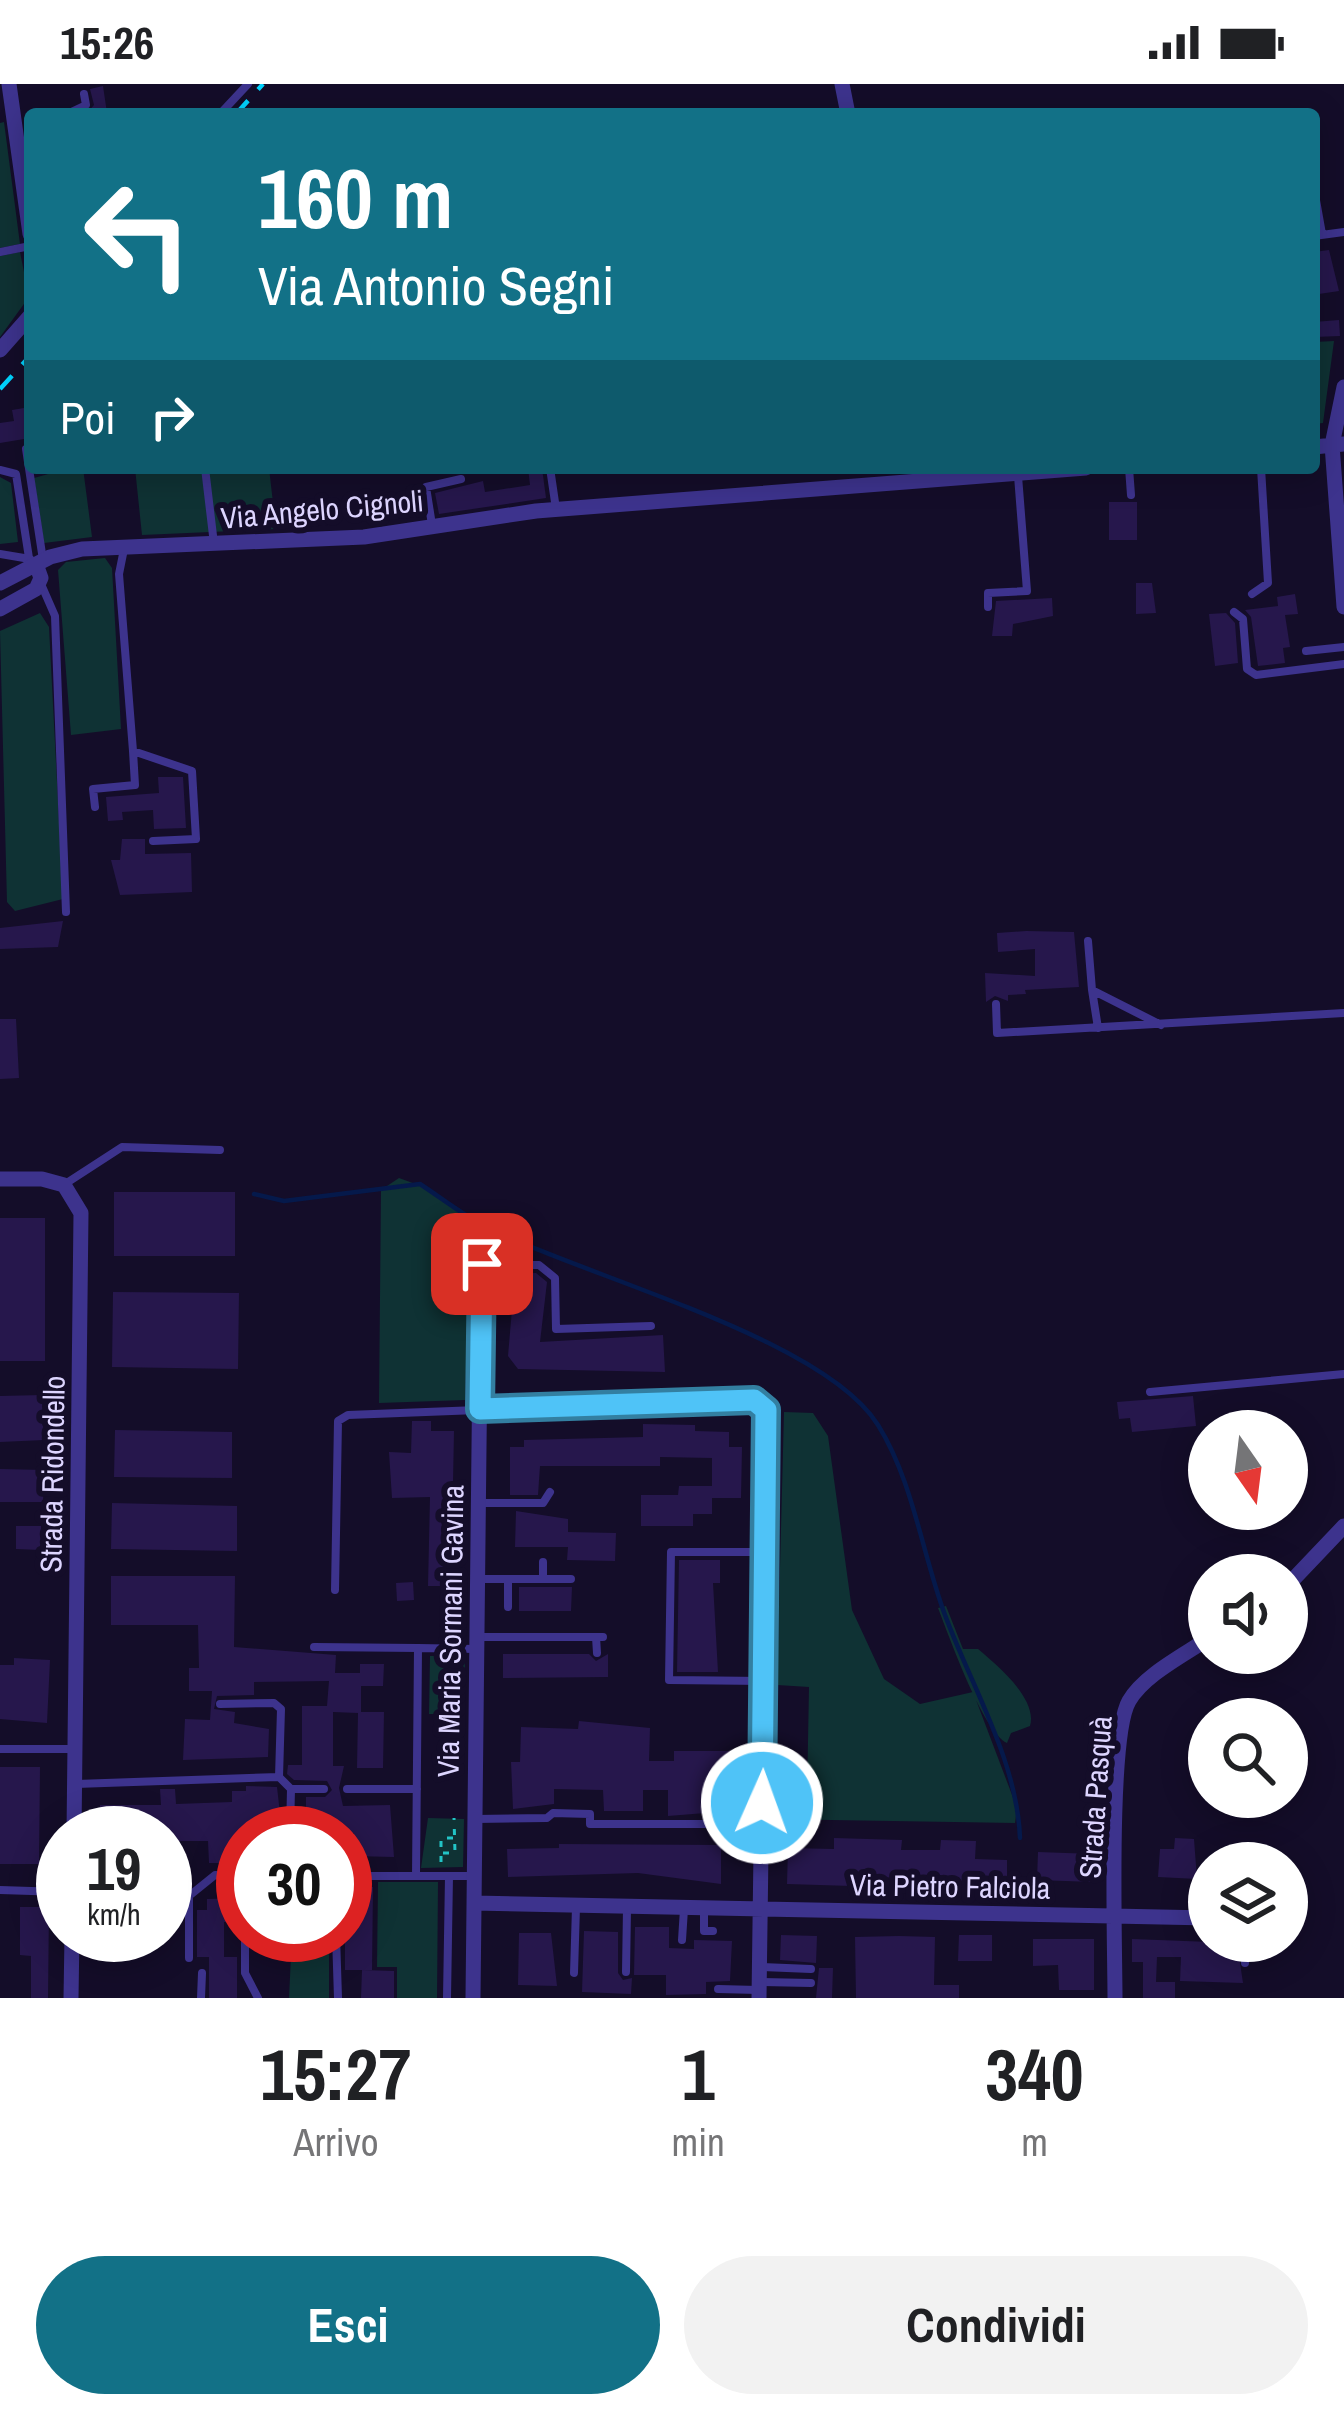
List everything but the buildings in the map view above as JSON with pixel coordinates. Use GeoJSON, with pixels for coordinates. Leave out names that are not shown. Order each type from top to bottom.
{"type":"FeatureCollection","features":[{"type":"Feature","properties":{"kind":"street"},"geometry":{"type":"LineString","coordinates":[[9,84],[24,140]]}},
{"type":"Feature","properties":{"kind":"street"},"geometry":{"type":"LineString","coordinates":[[0,350],[24,323]]}},
{"type":"Feature","properties":{"kind":"street"},"geometry":{"type":"LineString","coordinates":[[1344,387],[1338,444],[1344,607]]}},
{"type":"Feature","properties":{"kind":"street","name":"Via Angelo Cignoli"},"geometry":{"type":"LineString","coordinates":[[0,583],[36,560],[82,549],[214,546],[909,476],[1018,474]]}},
{"type":"Feature","properties":{"kind":"street"},"geometry":{"type":"LineString","coordinates":[[0,609],[40,583],[36,560]]}},
{"type":"Feature","properties":{"kind":"street"},"geometry":{"type":"LineString","coordinates":[[0,1179],[43,1179],[64,1185]]}},
{"type":"Feature","properties":{"kind":"street","name":"Strada Ridondello"},"geometry":{"type":"LineString","coordinates":[[64,1185],[77,1201],[82,1227],[75,1806]]}},
{"type":"Feature","properties":{"kind":"street","name":"Via Maria Sormani Gavina"},"geometry":{"type":"LineString","coordinates":[[473,1998],[482,1264]]}},
{"type":"Feature","properties":{"kind":"street"},"geometry":{"type":"LineString","coordinates":[[480,1409],[754,1400],[766,1410],[759,1984]]}},
{"type":"Feature","properties":{"kind":"street"},"geometry":{"type":"LineString","coordinates":[[1308,1564],[1344,1526]]}},
{"type":"Feature","properties":{"kind":"street","name":"Strada Pasquà"},"geometry":{"type":"LineString","coordinates":[[1115,1998],[1126,1705],[1156,1675],[1188,1653]]}},
{"type":"Feature","properties":{"kind":"street","name":"Via Pietro Falciola"},"geometry":{"type":"LineString","coordinates":[[474,1903],[1188,1918]]}},
{"type":"Feature","properties":{"kind":"street"},"geometry":{"type":"LineString","coordinates":[[71,1998],[72,1962]]}},
{"type":"Feature","properties":{"kind":"lane"},"geometry":{"type":"LineString","coordinates":[[226,108],[248,84]]}},
{"type":"Feature","properties":{"kind":"lane"},"geometry":{"type":"LineString","coordinates":[[81,108],[86,106],[84,94]]}},
{"type":"Feature","properties":{"kind":"lane"},"geometry":{"type":"LineString","coordinates":[[0,470],[16,474],[36,560]]}},
{"type":"Feature","properties":{"kind":"lane"},"geometry":{"type":"LineString","coordinates":[[28,474],[36,560]]}},
{"type":"Feature","properties":{"kind":"lane"},"geometry":{"type":"LineString","coordinates":[[206,474],[214,546]]}},
{"type":"Feature","properties":{"kind":"lane"},"geometry":{"type":"LineString","coordinates":[[551,474],[556,510]]}},
{"type":"Feature","properties":{"kind":"lane"},"geometry":{"type":"LineString","coordinates":[[988,607],[988,593],[1027,591],[1018,474]]}},
{"type":"Feature","properties":{"kind":"lane"},"geometry":{"type":"LineString","coordinates":[[1129,474],[1131,495]]}},
{"type":"Feature","properties":{"kind":"lane"},"geometry":{"type":"LineString","coordinates":[[1252,594],[1268,583],[1261,474]]}},
{"type":"Feature","properties":{"kind":"lane"},"geometry":{"type":"LineString","coordinates":[[432,527],[426,487],[460,479]]}},
{"type":"Feature","properties":{"kind":"lane"},"geometry":{"type":"LineString","coordinates":[[94,807],[93,789],[136,785],[119,574],[124,548]]}},
{"type":"Feature","properties":{"kind":"lane"},"geometry":{"type":"LineString","coordinates":[[0,554],[36,560]]}},
{"type":"Feature","properties":{"kind":"lane"},"geometry":{"type":"LineString","coordinates":[[40,583],[56,616],[66,912]]}},
{"type":"Feature","properties":{"kind":"lane"},"geometry":{"type":"LineString","coordinates":[[1234,612],[1243,619],[1247,669],[1256,675],[1344,664]]}},
{"type":"Feature","properties":{"kind":"lane"},"geometry":{"type":"LineString","coordinates":[[1306,651],[1344,647]]}},
{"type":"Feature","properties":{"kind":"lane"},"geometry":{"type":"LineString","coordinates":[[133,752],[192,771],[196,839],[153,841]]}},
{"type":"Feature","properties":{"kind":"lane"},"geometry":{"type":"LineString","coordinates":[[1088,941],[1098,1028]]}},
{"type":"Feature","properties":{"kind":"lane"},"geometry":{"type":"LineString","coordinates":[[1092,989],[1162,1025]]}},
{"type":"Feature","properties":{"kind":"lane"},"geometry":{"type":"LineString","coordinates":[[996,1004],[998,1033],[1344,1013]]}},
{"type":"Feature","properties":{"kind":"lane"},"geometry":{"type":"LineString","coordinates":[[64,1185],[122,1147],[220,1150]]}},
{"type":"Feature","properties":{"kind":"lane"},"geometry":{"type":"LineString","coordinates":[[482,1264],[539,1265],[555,1278],[556,1329],[651,1326]]}},
{"type":"Feature","properties":{"kind":"lane"},"geometry":{"type":"LineString","coordinates":[[1150,1392],[1344,1374]]}},
{"type":"Feature","properties":{"kind":"lane"},"geometry":{"type":"LineString","coordinates":[[335,1590],[338,1421],[348,1415],[480,1409]]}},
{"type":"Feature","properties":{"kind":"lane"},"geometry":{"type":"LineString","coordinates":[[479,1503],[543,1503],[550,1492]]}},
{"type":"Feature","properties":{"kind":"lane"},"geometry":{"type":"LineString","coordinates":[[765,1681],[668,1680],[671,1552],[766,1552]]}},
{"type":"Feature","properties":{"kind":"lane"},"geometry":{"type":"LineString","coordinates":[[543,1562],[543,1579]]}},
{"type":"Feature","properties":{"kind":"lane"},"geometry":{"type":"LineString","coordinates":[[508,1579],[508,1607]]}},
{"type":"Feature","properties":{"kind":"lane"},"geometry":{"type":"LineString","coordinates":[[478,1580],[572,1579]]}},
{"type":"Feature","properties":{"kind":"lane"},"geometry":{"type":"LineString","coordinates":[[314,1647],[418,1648],[599,1637],[597,1653]]}},
{"type":"Feature","properties":{"kind":"lane"},"geometry":{"type":"LineString","coordinates":[[416,1876],[418,1648]]}},
{"type":"Feature","properties":{"kind":"lane"},"geometry":{"type":"LineString","coordinates":[[220,1704],[274,1703],[281,1709],[279,1777],[291,1790],[291,1806]]}},
{"type":"Feature","properties":{"kind":"lane"},"geometry":{"type":"LineString","coordinates":[[0,1749],[76,1749]]}},
{"type":"Feature","properties":{"kind":"lane"},"geometry":{"type":"LineString","coordinates":[[75,1784],[279,1777]]}},
{"type":"Feature","properties":{"kind":"lane"},"geometry":{"type":"LineString","coordinates":[[291,1790],[324,1789]]}},
{"type":"Feature","properties":{"kind":"lane"},"geometry":{"type":"LineString","coordinates":[[347,1789],[417,1789]]}},
{"type":"Feature","properties":{"kind":"lane"},"geometry":{"type":"LineString","coordinates":[[475,1819],[547,1818],[553,1813],[590,1814],[590,1824],[761,1824]]}},
{"type":"Feature","properties":{"kind":"lane"},"geometry":{"type":"LineString","coordinates":[[192,1894],[216,1875]]}},
{"type":"Feature","properties":{"kind":"lane"},"geometry":{"type":"LineString","coordinates":[[372,1876],[475,1876]]}},
{"type":"Feature","properties":{"kind":"lane"},"geometry":{"type":"LineString","coordinates":[[445,1876],[446,1998]]}},
{"type":"Feature","properties":{"kind":"lane"},"geometry":{"type":"LineString","coordinates":[[0,1890],[36,1891]]}},
{"type":"Feature","properties":{"kind":"lane"},"geometry":{"type":"LineString","coordinates":[[574,1973],[576,1905]]}},
{"type":"Feature","properties":{"kind":"lane"},"geometry":{"type":"LineString","coordinates":[[626,1972],[627,1906]]}},
{"type":"Feature","properties":{"kind":"lane"},"geometry":{"type":"LineString","coordinates":[[682,1940],[684,1907]]}},
{"type":"Feature","properties":{"kind":"lane"},"geometry":{"type":"LineString","coordinates":[[704,1908],[704,1931],[713,1931]]}},
{"type":"Feature","properties":{"kind":"lane"},"geometry":{"type":"LineString","coordinates":[[245,1962],[245,1973],[258,1998]]}},
{"type":"Feature","properties":{"kind":"lane"},"geometry":{"type":"LineString","coordinates":[[337,1962],[338,1998]]}},
{"type":"Feature","properties":{"kind":"lane"},"geometry":{"type":"LineString","coordinates":[[759,1984],[811,1969]]}},
{"type":"Feature","properties":{"kind":"lane"},"geometry":{"type":"LineString","coordinates":[[201,1998],[202,1973]]}},
{"type":"Feature","properties":{"kind":"lane"},"geometry":{"type":"LineString","coordinates":[[718,1989],[811,1983]]}},
{"type":"Feature","properties":{"kind":"path"},"geometry":{"type":"LineString","coordinates":[[441,1853],[455,1853],[454,1818]]}},
{"type":"Feature","properties":{"kind":"path"},"geometry":{"type":"LineString","coordinates":[[445,1876],[441,1838],[454,1838]]}},
{"type":"Feature","properties":{"kind":"green space"},"geometry":{"type":"Polygon","coordinates":[[[4,122],[20,244],[0,248],[0,123],[4,122]]]}},
{"type":"Feature","properties":{"kind":"green space"},"geometry":{"type":"Polygon","coordinates":[[[20,252],[24,304],[0,337],[0,256],[20,252]]]}},
{"type":"Feature","properties":{"kind":"green space"},"geometry":{"type":"Polygon","coordinates":[[[1334,341],[1320,423],[1320,342],[1334,341]]]}},
{"type":"Feature","properties":{"kind":"green space"},"geometry":{"type":"Polygon","coordinates":[[[84,474],[92,537],[44,543],[34,478],[84,474]]]}},
{"type":"Feature","properties":{"kind":"green space"},"geometry":{"type":"Polygon","coordinates":[[[136,474],[270,474],[276,529],[142,535],[136,474]]]}},
{"type":"Feature","properties":{"kind":"green space"},"geometry":{"type":"Polygon","coordinates":[[[0,477],[11,483],[18,542],[0,544],[0,477]]]}},
{"type":"Feature","properties":{"kind":"green space"},"geometry":{"type":"Polygon","coordinates":[[[105,558],[112,568],[121,729],[71,735],[58,570],[66,562],[105,558]]]}},
{"type":"Feature","properties":{"kind":"green space"},"geometry":{"type":"Polygon","coordinates":[[[40,613],[49,627],[63,899],[15,911],[7,902],[0,631],[40,613]]]}},
{"type":"Feature","properties":{"kind":"green space"},"geometry":{"type":"Polygon","coordinates":[[[399,1178],[421,1186],[471,1218],[465,1400],[379,1403],[381,1190],[399,1178]]]}},
{"type":"Feature","properties":{"kind":"green space"},"geometry":{"type":"Polygon","coordinates":[[[784,1412],[813,1413],[828,1436],[852,1610],[884,1679],[920,1704],[973,1692],[1017,1808],[1015,1823],[769,1819],[769,1804],[784,1805],[788,1796],[807,1796],[809,1687],[777,1685],[784,1412]]]}},
{"type":"Feature","properties":{"kind":"green space"},"geometry":{"type":"Polygon","coordinates":[[[946,1606],[963,1649],[978,1649],[1014,1683],[1028,1705],[1030,1726],[1011,1733],[1007,1743],[988,1721],[968,1682],[938,1608],[946,1606]]]}},
{"type":"Feature","properties":{"kind":"green space"},"geometry":{"type":"Polygon","coordinates":[[[430,1656],[465,1656],[464,1714],[429,1714],[430,1656]]]}},
{"type":"Feature","properties":{"kind":"green space"},"geometry":{"type":"Polygon","coordinates":[[[428,1818],[464,1819],[463,1867],[421,1868],[428,1818]]]}},
{"type":"Feature","properties":{"kind":"green space"},"geometry":{"type":"Polygon","coordinates":[[[378,1882],[438,1882],[437,1998],[397,1998],[397,1967],[377,1967],[378,1882]]]}},
{"type":"Feature","properties":{"kind":"green space"},"geometry":{"type":"Polygon","coordinates":[[[291,1962],[329,1962],[329,1998],[289,1998],[291,1962]]]}},
{"type":"Feature","properties":{"kind":"waterway"},"geometry":{"type":"LineString","coordinates":[[254,1194],[284,1201],[420,1184],[473,1220],[524,1244],[754,1336],[806,1363],[849,1393],[878,1425],[909,1493],[945,1615],[1002,1752],[1020,1838]]}},
{"type":"Feature","properties":{"kind":"railway"},"geometry":{"type":"LineString","coordinates":[[241,108],[263,84]]}},
{"type":"Feature","properties":{"kind":"railway"},"geometry":{"type":"LineString","coordinates":[[0,389],[24,363]]}},
{"type":"Feature","properties":{"kind":"route"},"geometry":{"type":"LineString","coordinates":[[482,1264],[480,1409],[754,1400],[766,1410],[762,1803]]}}]}
